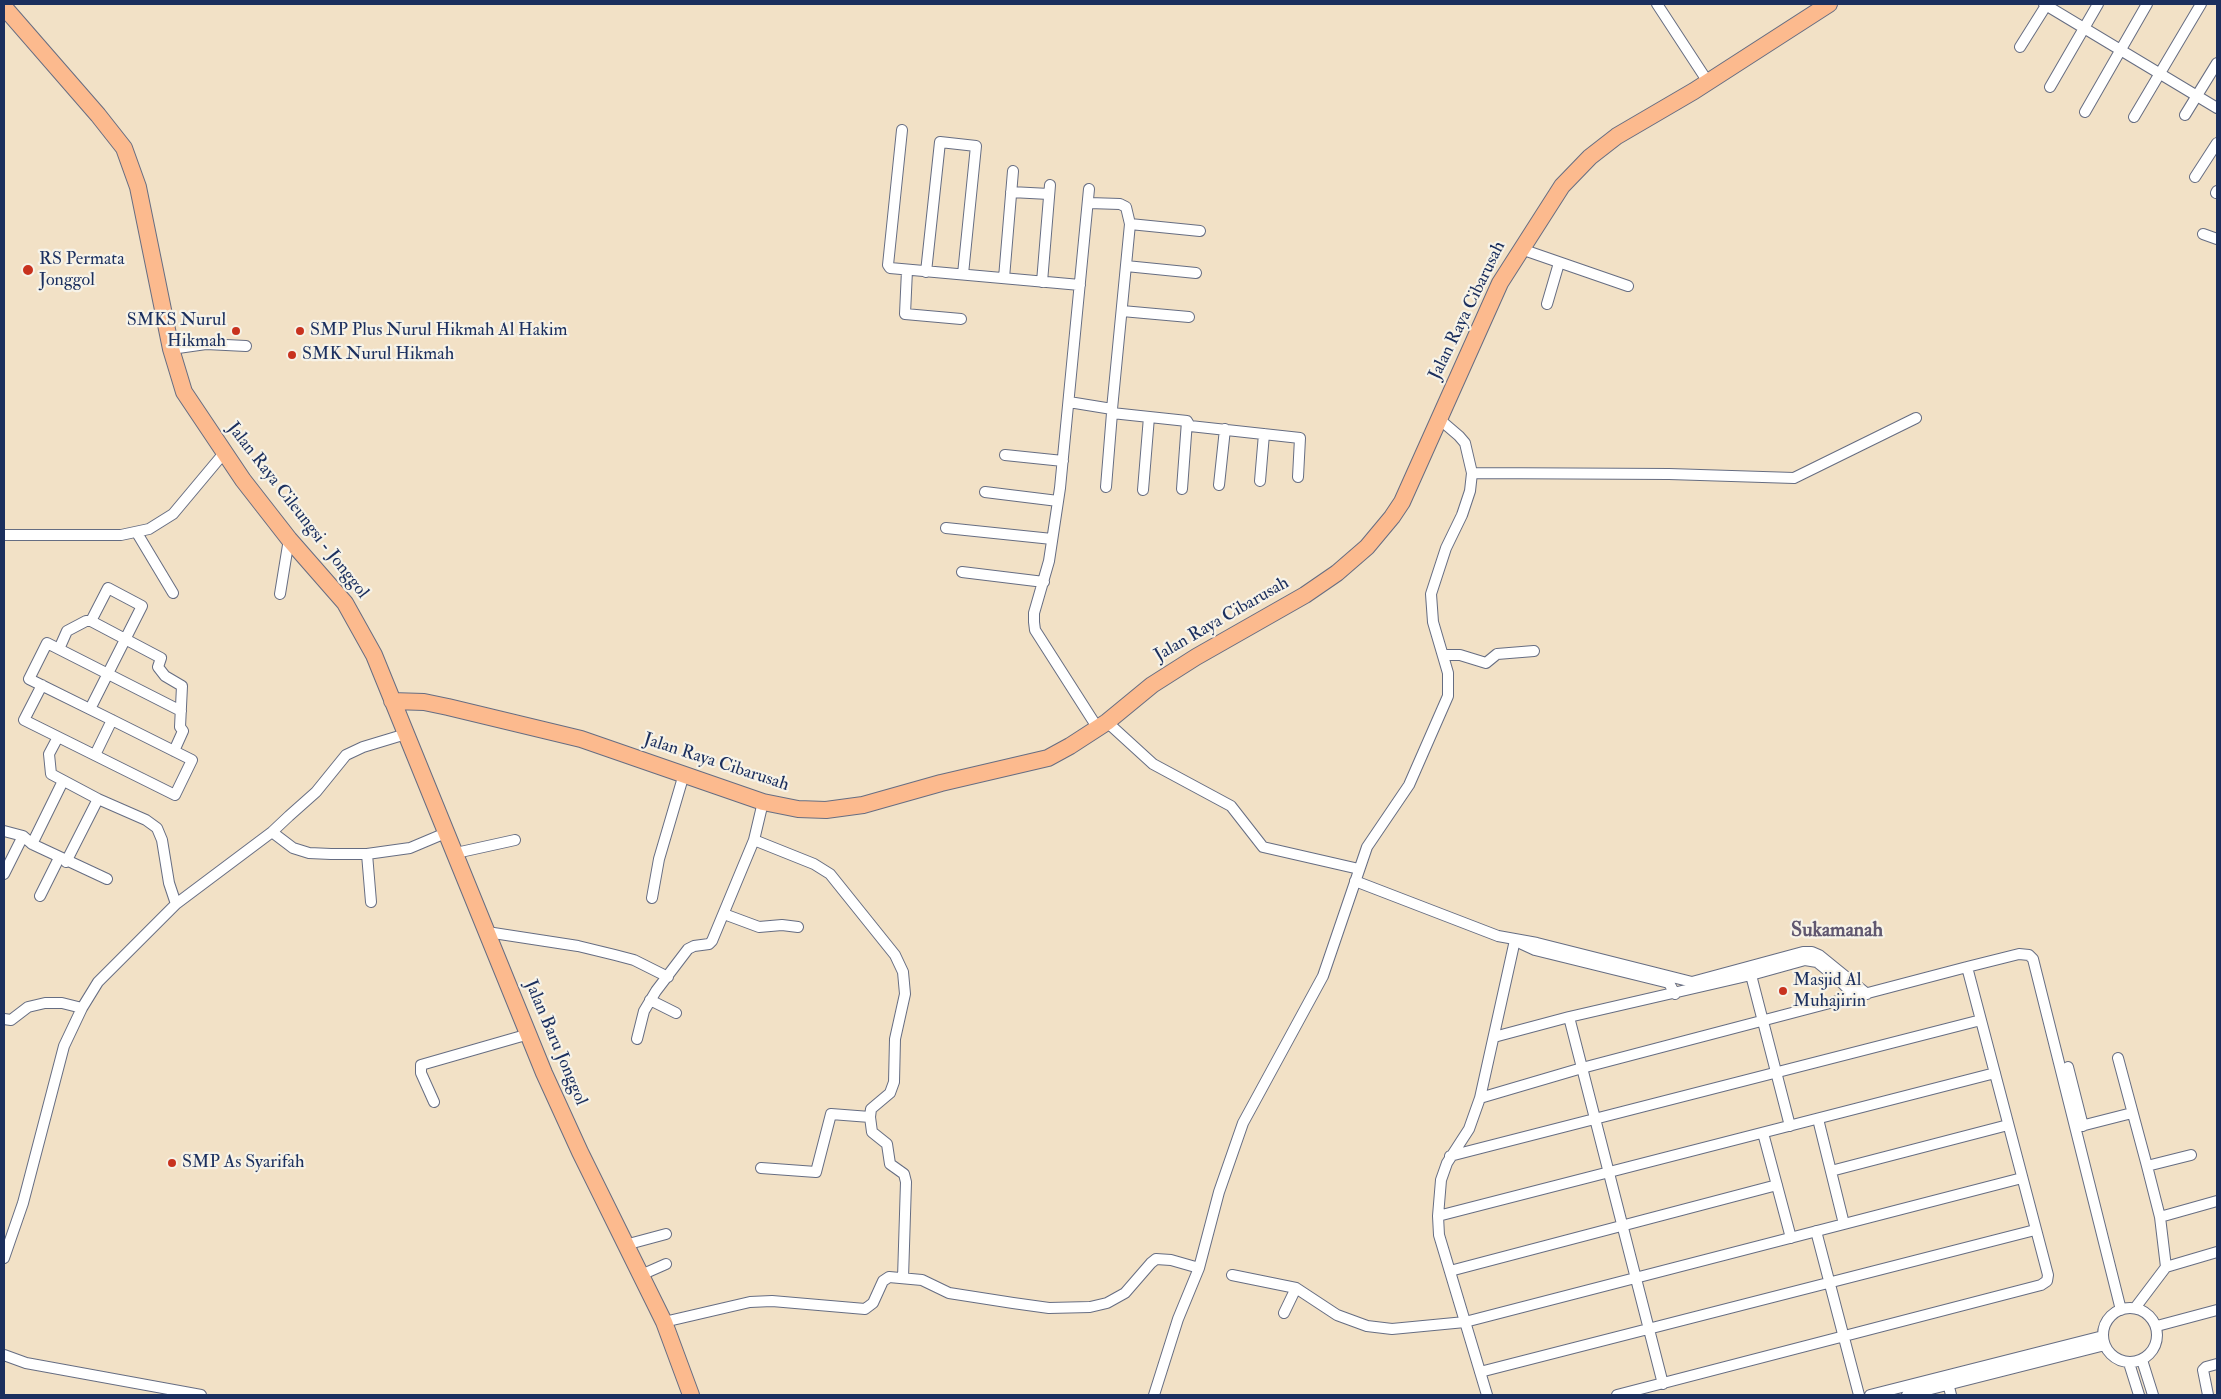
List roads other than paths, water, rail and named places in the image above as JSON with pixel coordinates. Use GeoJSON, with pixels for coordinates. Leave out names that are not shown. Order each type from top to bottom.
{"type":"FeatureCollection","features":[{"type":"Feature","properties":{"kind":"main road","name":"Jalan Raya Cibarusah"},"geometry":{"type":"LineString","coordinates":[[392,701],[424,702],[581,739],[762,802],[798,810],[826,810],[863,805],[941,783],[1048,758],[1070,746],[1102,724],[1152,685],[1196,657],[1305,595],[1354,559],[1392,517],[1402,502],[1500,283],[1558,192],[1590,157],[1617,136],[1708,82],[1829,4]]}},
{"type":"Feature","properties":{"kind":"main road","name":"Jalan Raya Cileungsi - Jonggol"},"geometry":{"type":"LineString","coordinates":[[4,7],[98,115],[124,148],[138,187],[171,349],[184,392],[224,453],[289,539],[336,592],[354,616],[374,656],[392,701]]}},
{"type":"Feature","properties":{"kind":"main road","name":"Jalan Baru Jonggol"},"geometry":{"type":"LineString","coordinates":[[392,701],[448,832],[529,1034],[580,1152],[664,1322],[691,1395]]}},
{"type":"Feature","properties":{"kind":"street"},"geometry":{"type":"LineString","coordinates":[[1656,4],[1708,82]]}},
{"type":"Feature","properties":{"kind":"street"},"geometry":{"type":"LineString","coordinates":[[2020,47],[2046,4],[2217,108]]}},
{"type":"Feature","properties":{"kind":"street"},"geometry":{"type":"LineString","coordinates":[[2050,87],[2098,4]]}},
{"type":"Feature","properties":{"kind":"street"},"geometry":{"type":"LineString","coordinates":[[2085,112],[2147,4]]}},
{"type":"Feature","properties":{"kind":"street"},"geometry":{"type":"LineString","coordinates":[[2134,117],[2201,4]]}},
{"type":"Feature","properties":{"kind":"street"},"geometry":{"type":"LineString","coordinates":[[2185,116],[2217,62]]}},
{"type":"Feature","properties":{"kind":"street"},"geometry":{"type":"LineString","coordinates":[[902,130],[888,265],[892,269],[1080,285]]}},
{"type":"Feature","properties":{"kind":"street"},"geometry":{"type":"LineString","coordinates":[[926,272],[940,142],[976,146],[963,274]]}},
{"type":"Feature","properties":{"kind":"street"},"geometry":{"type":"LineString","coordinates":[[2196,177],[2217,143]]}},
{"type":"Feature","properties":{"kind":"street"},"geometry":{"type":"LineString","coordinates":[[1004,278],[1013,171]]}},
{"type":"Feature","properties":{"kind":"street"},"geometry":{"type":"LineString","coordinates":[[1011,192],[1050,189],[1042,282]]}},
{"type":"Feature","properties":{"kind":"street"},"geometry":{"type":"LineString","coordinates":[[1088,189],[1089,203],[1063,462],[1044,582],[1034,613],[1035,630],[1102,724],[1153,764],[1231,806],[1263,847],[1359,869]]}},
{"type":"Feature","properties":{"kind":"street"},"geometry":{"type":"LineString","coordinates":[[1089,203],[1120,204],[1126,207],[1130,224],[1106,487]]}},
{"type":"Feature","properties":{"kind":"street"},"geometry":{"type":"LineString","coordinates":[[1130,224],[1200,231]]}},
{"type":"Feature","properties":{"kind":"street"},"geometry":{"type":"LineString","coordinates":[[2204,234],[2217,239]]}},
{"type":"Feature","properties":{"kind":"street"},"geometry":{"type":"LineString","coordinates":[[1521,250],[1628,286]]}},
{"type":"Feature","properties":{"kind":"street"},"geometry":{"type":"LineString","coordinates":[[1547,304],[1559,263]]}},
{"type":"Feature","properties":{"kind":"street"},"geometry":{"type":"LineString","coordinates":[[1126,266],[1196,273]]}},
{"type":"Feature","properties":{"kind":"street"},"geometry":{"type":"LineString","coordinates":[[907,270],[905,314],[961,318]]}},
{"type":"Feature","properties":{"kind":"street"},"geometry":{"type":"LineString","coordinates":[[1122,312],[1189,317]]}},
{"type":"Feature","properties":{"kind":"street"},"geometry":{"type":"LineString","coordinates":[[171,349],[206,344],[246,346]]}},
{"type":"Feature","properties":{"kind":"street"},"geometry":{"type":"LineString","coordinates":[[1068,402],[1149,417],[1187,421]]}},
{"type":"Feature","properties":{"kind":"street"},"geometry":{"type":"LineString","coordinates":[[1143,490],[1149,417]]}},
{"type":"Feature","properties":{"kind":"street"},"geometry":{"type":"LineString","coordinates":[[1154,1395],[1178,1319],[1199,1268],[1219,1192],[1242,1123],[1323,976],[1366,847],[1409,785],[1445,707],[1449,684],[1433,622],[1432,594],[1446,548],[1462,515],[1470,491],[1472,473],[1465,443],[1460,436],[1438,418]]}},
{"type":"Feature","properties":{"kind":"street"},"geometry":{"type":"LineString","coordinates":[[1472,473],[1669,474],[1792,478],[1916,418]]}},
{"type":"Feature","properties":{"kind":"street"},"geometry":{"type":"LineString","coordinates":[[1187,421],[1190,426],[1300,438],[1298,478]]}},
{"type":"Feature","properties":{"kind":"street"},"geometry":{"type":"LineString","coordinates":[[1182,488],[1187,421]]}},
{"type":"Feature","properties":{"kind":"street"},"geometry":{"type":"LineString","coordinates":[[1219,485],[1225,429]]}},
{"type":"Feature","properties":{"kind":"street"},"geometry":{"type":"LineString","coordinates":[[1260,481],[1264,434]]}},
{"type":"Feature","properties":{"kind":"street"},"geometry":{"type":"LineString","coordinates":[[4,535],[121,535],[149,529],[173,514],[224,453]]}},
{"type":"Feature","properties":{"kind":"street"},"geometry":{"type":"LineString","coordinates":[[1005,455],[1063,462]]}},
{"type":"Feature","properties":{"kind":"street"},"geometry":{"type":"LineString","coordinates":[[986,492],[1058,501]]}},
{"type":"Feature","properties":{"kind":"street"},"geometry":{"type":"LineString","coordinates":[[946,528],[1052,539]]}},
{"type":"Feature","properties":{"kind":"street"},"geometry":{"type":"LineString","coordinates":[[137,533],[173,593]]}},
{"type":"Feature","properties":{"kind":"street"},"geometry":{"type":"LineString","coordinates":[[280,594],[289,539]]}},
{"type":"Feature","properties":{"kind":"street"},"geometry":{"type":"LineString","coordinates":[[962,572],[1044,582]]}},
{"type":"Feature","properties":{"kind":"street"},"geometry":{"type":"LineString","coordinates":[[90,709],[142,606],[108,588],[91,621]]}},
{"type":"Feature","properties":{"kind":"street"},"geometry":{"type":"LineString","coordinates":[[58,649],[66,631],[86,621],[91,621],[161,658],[158,667],[165,676],[182,686],[180,727],[184,731],[174,751]]}},
{"type":"Feature","properties":{"kind":"street"},"geometry":{"type":"LineString","coordinates":[[42,685],[24,720],[175,795],[192,760],[42,685],[29,679],[47,643],[181,711]]}},
{"type":"Feature","properties":{"kind":"street"},"geometry":{"type":"LineString","coordinates":[[1443,655],[1460,655],[1486,663],[1497,654],[1534,651]]}},
{"type":"Feature","properties":{"kind":"street"},"geometry":{"type":"LineString","coordinates":[[95,755],[112,720]]}},
{"type":"Feature","properties":{"kind":"street"},"geometry":{"type":"LineString","coordinates":[[4,1258],[23,1202],[60,1058],[82,1008],[98,982],[176,904],[272,832],[316,792],[346,755],[363,747],[406,734]]}},
{"type":"Feature","properties":{"kind":"street"},"geometry":{"type":"LineString","coordinates":[[58,737],[49,754],[51,774],[98,799],[146,820],[157,828],[162,840],[169,883],[176,904]]}},
{"type":"Feature","properties":{"kind":"street"},"geometry":{"type":"LineString","coordinates":[[652,898],[659,859],[684,774]]}},
{"type":"Feature","properties":{"kind":"street"},"geometry":{"type":"LineString","coordinates":[[32,844],[64,781]]}},
{"type":"Feature","properties":{"kind":"street"},"geometry":{"type":"LineString","coordinates":[[40,896],[98,799]]}},
{"type":"Feature","properties":{"kind":"street"},"geometry":{"type":"LineString","coordinates":[[637,1039],[640,1021],[650,1000],[688,949],[694,946],[709,944],[712,941],[754,840],[762,802]]}},
{"type":"Feature","properties":{"kind":"street"},"geometry":{"type":"LineString","coordinates":[[4,831],[24,836],[32,844],[107,879]]}},
{"type":"Feature","properties":{"kind":"street"},"geometry":{"type":"LineString","coordinates":[[272,832],[293,848],[308,853],[367,854],[410,848],[448,832]]}},
{"type":"Feature","properties":{"kind":"street"},"geometry":{"type":"LineString","coordinates":[[4,874],[24,836]]}},
{"type":"Feature","properties":{"kind":"street"},"geometry":{"type":"LineString","coordinates":[[456,853],[515,840]]}},
{"type":"Feature","properties":{"kind":"street"},"geometry":{"type":"LineString","coordinates":[[754,840],[814,864],[830,874],[895,955],[903,972],[905,994],[896,1031],[894,1082],[890,1094],[871,1110],[870,1117],[872,1132],[887,1144],[890,1164],[904,1174],[906,1182],[903,1278]]}},
{"type":"Feature","properties":{"kind":"street"},"geometry":{"type":"LineString","coordinates":[[367,854],[371,902]]}},
{"type":"Feature","properties":{"kind":"street"},"geometry":{"type":"LineString","coordinates":[[1355,881],[1480,930],[1515,940],[1535,950],[1669,984],[1675,994]]}},
{"type":"Feature","properties":{"kind":"street"},"geometry":{"type":"LineString","coordinates":[[724,914],[760,927],[782,925],[798,927]]}},
{"type":"Feature","properties":{"kind":"street"},"geometry":{"type":"LineString","coordinates":[[487,932],[578,946],[615,954],[634,960],[668,977]]}},
{"type":"Feature","properties":{"kind":"street"},"geometry":{"type":"LineString","coordinates":[[1515,940],[1537,942],[1692,982],[1803,952],[1812,952],[1819,955],[1867,994]]}},
{"type":"Feature","properties":{"kind":"street"},"geometry":{"type":"LineString","coordinates":[[1487,1395],[1440,1235],[1438,1216],[1441,1180],[1450,1156],[1475,1118],[1515,940]]}},
{"type":"Feature","properties":{"kind":"street"},"geometry":{"type":"LineString","coordinates":[[1480,1098],[1582,1068],[1967,967],[2019,954],[2029,955],[2033,959],[2079,1127],[2121,1310]]}},
{"type":"Feature","properties":{"kind":"street"},"geometry":{"type":"LineString","coordinates":[[1494,1037],[1569,1017],[1675,994],[1805,960],[1811,960],[1838,978],[1856,997]]}},
{"type":"Feature","properties":{"kind":"street"},"geometry":{"type":"LineString","coordinates":[[1617,1395],[2041,1285],[2047,1281],[2048,1275],[1967,967]]}},
{"type":"Feature","properties":{"kind":"street"},"geometry":{"type":"LineString","coordinates":[[1751,975],[1790,1126]]}},
{"type":"Feature","properties":{"kind":"street"},"geometry":{"type":"LineString","coordinates":[[650,1000],[676,1012]]}},
{"type":"Feature","properties":{"kind":"street"},"geometry":{"type":"LineString","coordinates":[[4,1019],[12,1020],[28,1007],[45,1003],[62,1003],[82,1008]]}},
{"type":"Feature","properties":{"kind":"street"},"geometry":{"type":"LineString","coordinates":[[1569,1017],[1663,1384]]}},
{"type":"Feature","properties":{"kind":"street"},"geometry":{"type":"LineString","coordinates":[[1450,1156],[1981,1020]]}},
{"type":"Feature","properties":{"kind":"street"},"geometry":{"type":"LineString","coordinates":[[434,1102],[422,1073],[421,1065],[529,1034]]}},
{"type":"Feature","properties":{"kind":"street"},"geometry":{"type":"LineString","coordinates":[[2118,1058],[2160,1217],[2166,1267]]}},
{"type":"Feature","properties":{"kind":"street"},"geometry":{"type":"LineString","coordinates":[[2068,1067],[2079,1127]]}},
{"type":"Feature","properties":{"kind":"street"},"geometry":{"type":"LineString","coordinates":[[1438,1216],[1994,1073]]}},
{"type":"Feature","properties":{"kind":"street"},"geometry":{"type":"LineString","coordinates":[[761,1168],[816,1172],[831,1114],[870,1117]]}},
{"type":"Feature","properties":{"kind":"street"},"geometry":{"type":"LineString","coordinates":[[2079,1127],[2132,1114]]}},
{"type":"Feature","properties":{"kind":"street"},"geometry":{"type":"LineString","coordinates":[[1818,1119],[1844,1224]]}},
{"type":"Feature","properties":{"kind":"street"},"geometry":{"type":"LineString","coordinates":[[1831,1171],[2008,1125]]}},
{"type":"Feature","properties":{"kind":"street"},"geometry":{"type":"LineString","coordinates":[[1763,1133],[1791,1238]]}},
{"type":"Feature","properties":{"kind":"street"},"geometry":{"type":"LineString","coordinates":[[2147,1166],[2191,1155]]}},
{"type":"Feature","properties":{"kind":"street"},"geometry":{"type":"LineString","coordinates":[[1232,1275],[1296,1288],[1337,1315],[1368,1326],[1392,1329],[1465,1322],[2022,1178]]}},
{"type":"Feature","properties":{"kind":"street"},"geometry":{"type":"LineString","coordinates":[[1450,1271],[1777,1185]]}},
{"type":"Feature","properties":{"kind":"street"},"geometry":{"type":"LineString","coordinates":[[2160,1217],[2217,1201]]}},
{"type":"Feature","properties":{"kind":"street"},"geometry":{"type":"LineString","coordinates":[[1480,1372],[2036,1230]]}},
{"type":"Feature","properties":{"kind":"street"},"geometry":{"type":"LineString","coordinates":[[1816,1231],[1858,1395]]}},
{"type":"Feature","properties":{"kind":"street"},"geometry":{"type":"LineString","coordinates":[[625,1245],[666,1234]]}},
{"type":"Feature","properties":{"kind":"street"},"geometry":{"type":"LineString","coordinates":[[2136,1308],[2166,1267],[2217,1252]]}},
{"type":"Feature","properties":{"kind":"street"},"geometry":{"type":"LineString","coordinates":[[664,1322],[750,1302],[772,1301],[865,1309],[872,1303],[884,1279],[903,1278],[922,1280],[949,1293],[1049,1308],[1070,1308],[1107,1304],[1125,1293],[1151,1263],[1156,1260],[1171,1260],[1199,1268]]}},
{"type":"Feature","properties":{"kind":"street"},"geometry":{"type":"LineString","coordinates":[[641,1275],[666,1264]]}},
{"type":"Feature","properties":{"kind":"street"},"geometry":{"type":"LineString","coordinates":[[1284,1313],[1296,1288]]}},
{"type":"Feature","properties":{"kind":"street"},"geometry":{"type":"LineString","coordinates":[[2136,1308],[2148,1314],[2157,1326],[2158,1340],[2156,1346],[2153,1352],[2142,1360],[2129,1363],[2114,1358],[2104,1340],[2108,1320],[2121,1310],[2136,1308]]}},
{"type":"Feature","properties":{"kind":"street"},"geometry":{"type":"LineString","coordinates":[[2157,1326],[2217,1310]]}},
{"type":"Feature","properties":{"kind":"street"},"geometry":{"type":"LineString","coordinates":[[1870,1395],[1948,1380],[2104,1340]]}},
{"type":"Feature","properties":{"kind":"street"},"geometry":{"type":"LineString","coordinates":[[4,1356],[26,1363],[201,1395]]}},
{"type":"Feature","properties":{"kind":"street"},"geometry":{"type":"LineString","coordinates":[[2142,1360],[2152,1395]]}},
{"type":"Feature","properties":{"kind":"street"},"geometry":{"type":"LineString","coordinates":[[2129,1363],[2139,1395]]}},
{"type":"Feature","properties":{"kind":"street"},"geometry":{"type":"LineString","coordinates":[[2208,1395],[2203,1370],[2206,1367],[2217,1364]]}},
{"type":"Feature","properties":{"kind":"street"},"geometry":{"type":"LineString","coordinates":[[1907,1395],[1948,1380]]}},
{"type":"Feature","properties":{"kind":"street"},"geometry":{"type":"LineString","coordinates":[[1948,1380],[1951,1395]]}},
{"type":"Feature","properties":{"kind":"place","name":"RS Permata Jonggol"},"geometry":{"type":"Point","coordinates":[28,270]}},
{"type":"Feature","properties":{"kind":"place","name":"SMKS Nurul Hikmah"},"geometry":{"type":"Point","coordinates":[236,331]}},
{"type":"Feature","properties":{"kind":"place","name":"SMP Plus Nurul Hikmah Al Hakim"},"geometry":{"type":"Point","coordinates":[300,331]}},
{"type":"Feature","properties":{"kind":"place","name":"SMK Nurul Hikmah"},"geometry":{"type":"Point","coordinates":[292,355]}},
{"type":"Feature","properties":{"kind":"place","name":"Masjid Al Muhajirin"},"geometry":{"type":"Point","coordinates":[1783,991]}},
{"type":"Feature","properties":{"kind":"place","name":"SMP As Syarifah"},"geometry":{"type":"Point","coordinates":[172,1163]}},
{"type":"Feature","properties":{"kind":"district","name":"Sukamanah"},"geometry":{"type":"Point","coordinates":[1837,932]}}]}
